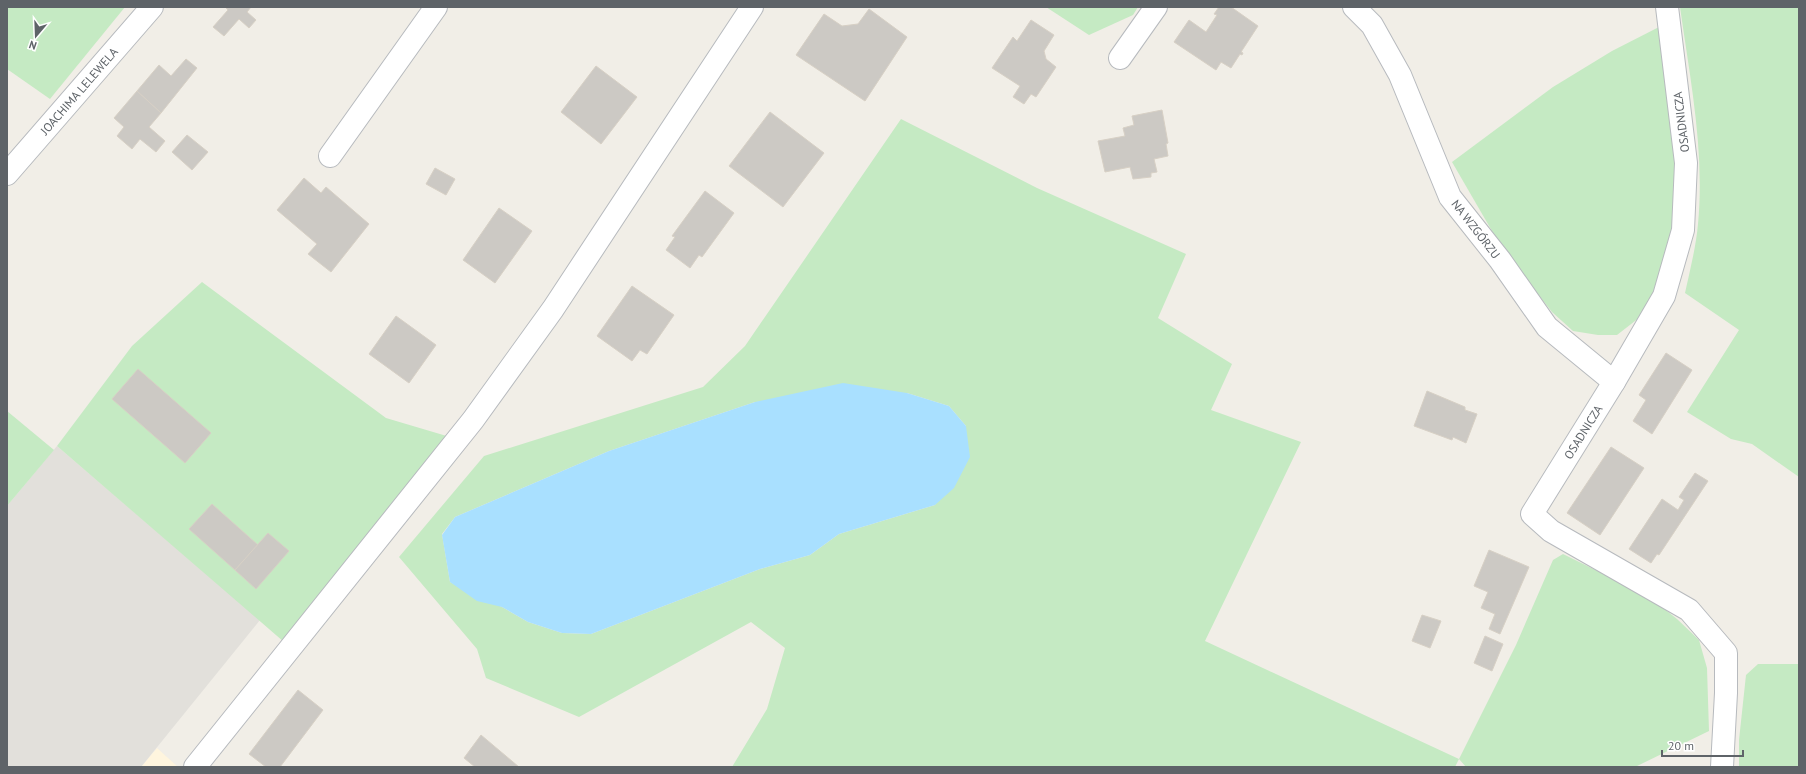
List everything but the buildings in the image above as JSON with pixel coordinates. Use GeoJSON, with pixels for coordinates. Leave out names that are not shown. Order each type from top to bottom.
{"type":"FeatureCollection","features":[{"type":"Feature","properties":{"kind":"street","name":"JOACHIMA LELEWELA"},"geometry":{"type":"LineString","coordinates":[[7,174],[152,7]]}},
{"type":"Feature","properties":{"kind":"street"},"geometry":{"type":"LineString","coordinates":[[330,156],[436,7]]}},
{"type":"Feature","properties":{"kind":"street"},"geometry":{"type":"LineString","coordinates":[[195,767],[473,420],[553,309],[752,7]]}},
{"type":"Feature","properties":{"kind":"street"},"geometry":{"type":"LineString","coordinates":[[1120,58],[1156,7]]}},
{"type":"Feature","properties":{"kind":"street","name":"NA WZGÓRZU"},"geometry":{"type":"LineString","coordinates":[[1354,7],[1372,25],[1400,75],[1450,197],[1500,260],[1547,327],[1614,382]]}},
{"type":"Feature","properties":{"kind":"street","name":"OSADNICZA"},"geometry":{"type":"LineString","coordinates":[[1667,7],[1686,163],[1683,230],[1664,296],[1614,382],[1532,514],[1551,531],[1689,610],[1726,654],[1726,692],[1722,767]]}},
{"type":"Feature","properties":{"kind":"shaded area"},"geometry":{"type":"Polygon","coordinates":[[[57,446],[260,620],[141,767],[7,767],[7,506],[57,446]]]}},
{"type":"Feature","properties":{"kind":"shaded area"},"geometry":{"type":"Polygon","coordinates":[[[157,748],[178,767],[141,767],[157,748]]]}},
{"type":"Feature","properties":{"kind":"green space"},"geometry":{"type":"Polygon","coordinates":[[[7,7],[125,7],[50,99],[7,69],[7,7]]]}},
{"type":"Feature","properties":{"kind":"green space"},"geometry":{"type":"Polygon","coordinates":[[[1046,7],[1138,7],[1133,15],[1089,35],[1046,7]]]}},
{"type":"Feature","properties":{"kind":"green space"},"geometry":{"type":"Polygon","coordinates":[[[1680,7],[1799,7],[1799,477],[1752,444],[1731,439],[1687,412],[1739,330],[1685,293],[1697,233],[1700,197],[1700,169],[1692,88],[1680,7]]]}},
{"type":"Feature","properties":{"kind":"green space"},"geometry":{"type":"Polygon","coordinates":[[[1659,27],[1683,159],[1667,267],[1644,314],[1617,335],[1598,335],[1573,331],[1552,312],[1503,250],[1452,162],[1553,87],[1612,51],[1659,27]]]}},
{"type":"Feature","properties":{"kind":"green space"},"geometry":{"type":"Polygon","coordinates":[[[901,119],[1037,188],[1186,254],[1158,318],[1232,364],[1211,410],[1301,442],[1205,641],[1459,759],[1455,767],[732,767],[767,709],[785,648],[751,622],[579,717],[486,678],[477,649],[399,557],[484,456],[703,387],[745,346],[901,119]],[[907,393],[755,402],[609,451],[455,517],[442,534],[450,582],[502,607],[528,622],[562,633],[591,634],[760,569],[810,555],[839,534],[935,505],[966,426],[949,406],[907,393]]]}},
{"type":"Feature","properties":{"kind":"green space"},"geometry":{"type":"Polygon","coordinates":[[[202,282],[386,418],[450,437],[284,642],[57,446],[132,346],[202,282]]]}},
{"type":"Feature","properties":{"kind":"green space"},"geometry":{"type":"Polygon","coordinates":[[[7,411],[54,450],[7,506],[7,411]]]}},
{"type":"Feature","properties":{"kind":"green space"},"geometry":{"type":"Polygon","coordinates":[[[1563,554],[1648,596],[1677,619],[1699,640],[1707,668],[1709,731],[1635,767],[1466,767],[1459,759],[1516,645],[1553,560],[1563,554]]]}},
{"type":"Feature","properties":{"kind":"green space"},"geometry":{"type":"Polygon","coordinates":[[[1758,664],[1799,664],[1799,767],[1739,767],[1739,740],[1746,675],[1758,664]]]}},
{"type":"Feature","properties":{"kind":"water"},"geometry":{"type":"Polygon","coordinates":[[[843,383],[907,393],[949,406],[966,426],[970,457],[954,488],[935,505],[839,534],[810,555],[760,569],[591,634],[562,633],[528,622],[502,607],[477,601],[450,582],[442,535],[455,517],[609,451],[755,402],[843,383]]]}}]}
